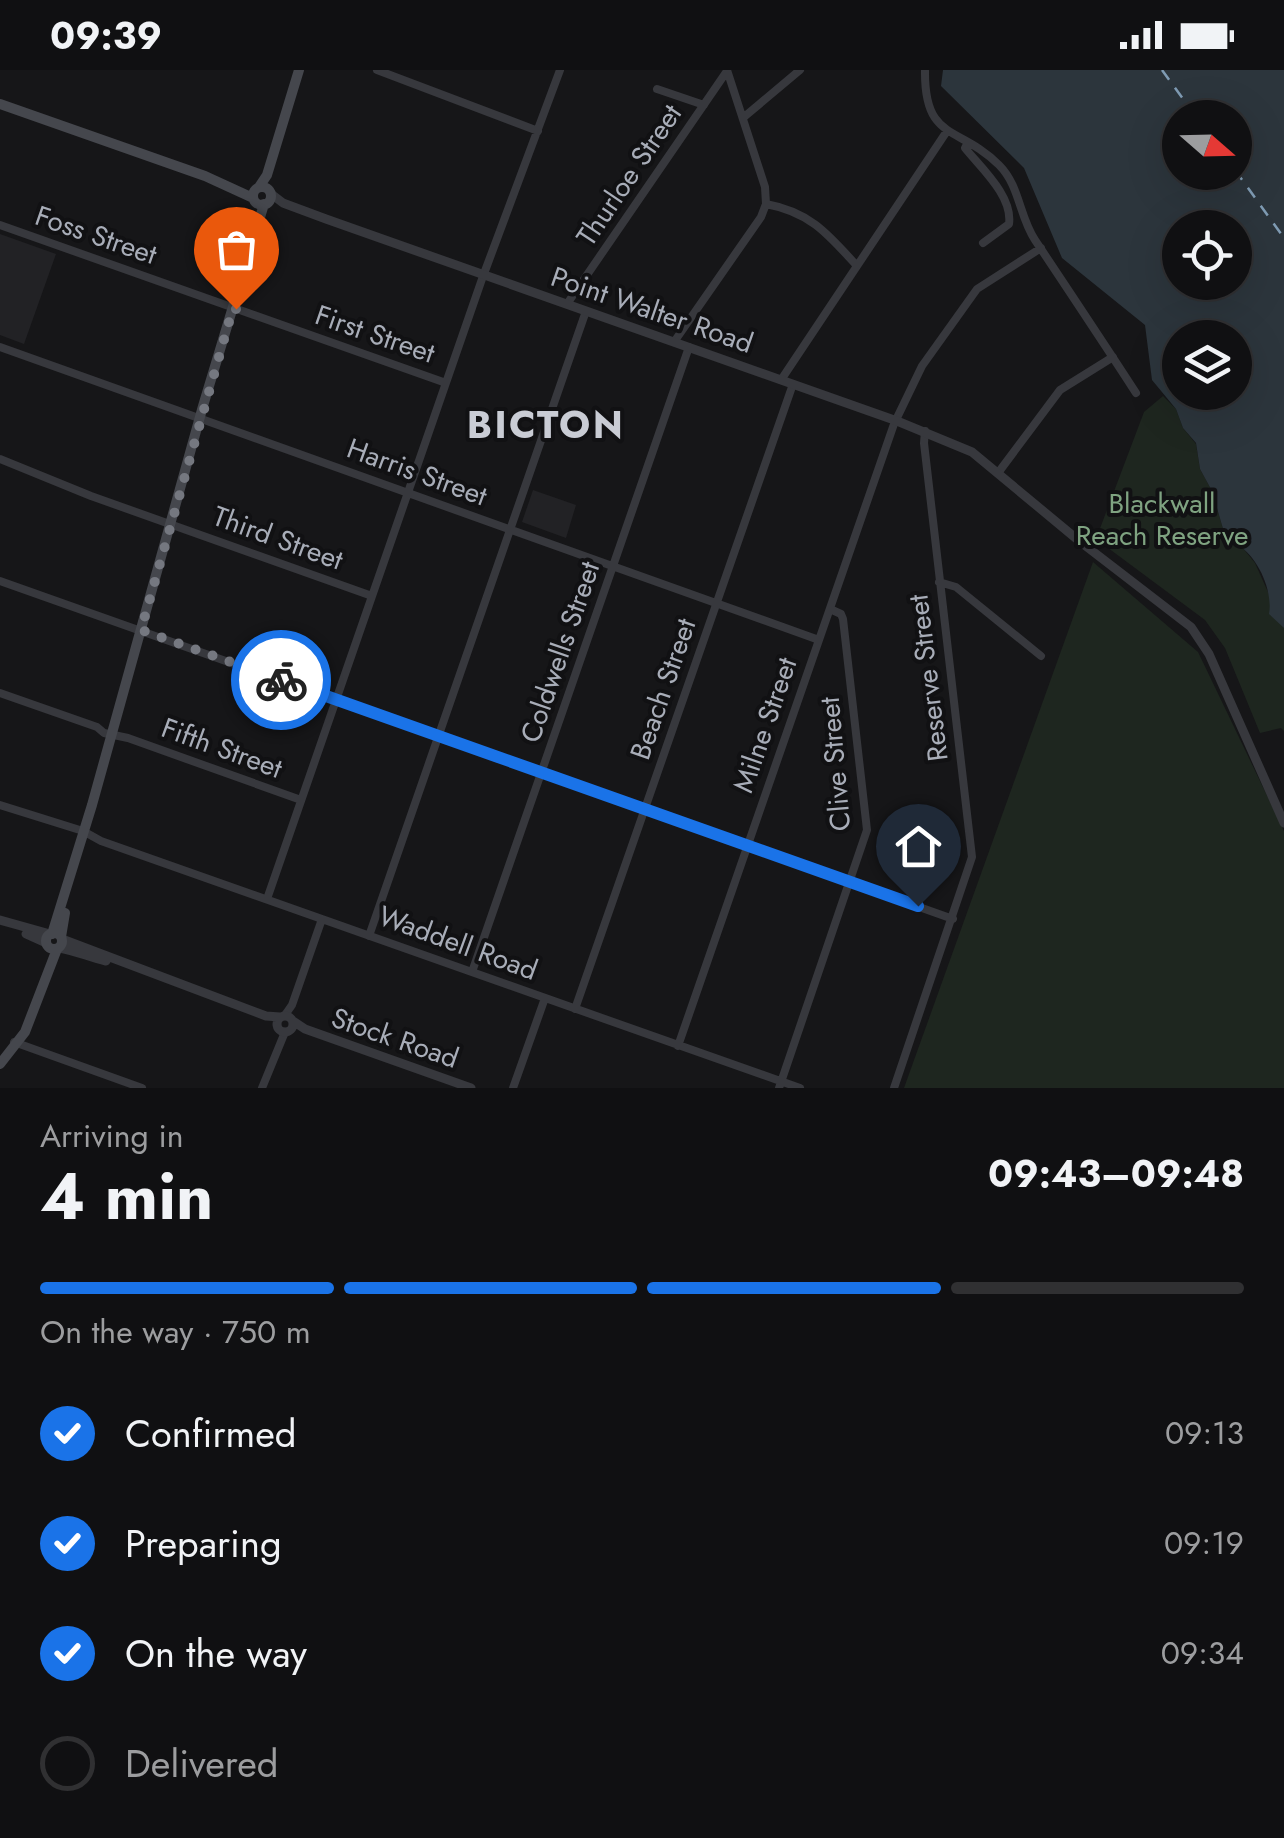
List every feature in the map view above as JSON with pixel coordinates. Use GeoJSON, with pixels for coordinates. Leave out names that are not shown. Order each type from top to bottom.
{"type":"FeatureCollection","features":[{"type":"Feature","properties":{"kind":"main road"},"geometry":{"type":"LineString","coordinates":[[1,1057],[16,1043],[54,941],[218,355],[238,268],[246,252],[297,70]]}},
{"type":"Feature","properties":{"kind":"main road","name":"Point Walter Road"},"geometry":{"type":"LineString","coordinates":[[0,104],[262,196]]}},
{"type":"Feature","properties":{"kind":"street"},"geometry":{"type":"LineString","coordinates":[[376,70],[538,131]]}},
{"type":"Feature","properties":{"kind":"street"},"geometry":{"type":"LineString","coordinates":[[266,899],[484,275],[560,70]]}},
{"type":"Feature","properties":{"kind":"street"},"geometry":{"type":"LineString","coordinates":[[744,117],[800,70]]}},
{"type":"Feature","properties":{"kind":"street"},"geometry":{"type":"LineString","coordinates":[[925,70],[925,98],[930,111],[947,132],[998,164],[1014,185],[1032,237],[1136,393]]}},
{"type":"Feature","properties":{"kind":"street"},"geometry":{"type":"LineString","coordinates":[[674,342],[761,217],[766,204],[765,187],[727,71]]}},
{"type":"Feature","properties":{"kind":"street","name":"Thurloe Street"},"geometry":{"type":"LineString","coordinates":[[567,304],[727,71]]}},
{"type":"Feature","properties":{"kind":"street"},"geometry":{"type":"LineString","coordinates":[[657,88],[704,105]]}},
{"type":"Feature","properties":{"kind":"street"},"geometry":{"type":"LineString","coordinates":[[782,380],[947,132]]}},
{"type":"Feature","properties":{"kind":"street"},"geometry":{"type":"LineString","coordinates":[[968,142],[964,148],[996,186],[1010,214],[1010,224],[983,243]]}},
{"type":"Feature","properties":{"kind":"street","name":"Point Walter Road"},"geometry":{"type":"LineString","coordinates":[[262,196],[962,446],[1191,627],[1209,654],[1284,823]]}},
{"type":"Feature","properties":{"kind":"street"},"geometry":{"type":"LineString","coordinates":[[766,204],[803,214],[857,266]]}},
{"type":"Feature","properties":{"kind":"street","name":"Foss Street"},"geometry":{"type":"LineString","coordinates":[[0,225],[231,307]]}},
{"type":"Feature","properties":{"kind":"street","name":"Milne Street"},"geometry":{"type":"LineString","coordinates":[[678,1046],[897,421],[922,366],[977,288],[1041,248]]}},
{"type":"Feature","properties":{"kind":"street","name":"First Street"},"geometry":{"type":"LineString","coordinates":[[231,307],[446,383]]}},
{"type":"Feature","properties":{"kind":"street"},"geometry":{"type":"LineString","coordinates":[[369,936],[586,311]]}},
{"type":"Feature","properties":{"kind":"street","name":"Harris Street"},"geometry":{"type":"LineString","coordinates":[[0,347],[819,640]]}},
{"type":"Feature","properties":{"kind":"street","name":"Coldwells Street"},"geometry":{"type":"LineString","coordinates":[[472,972],[689,347]]}},
{"type":"Feature","properties":{"kind":"street"},"geometry":{"type":"LineString","coordinates":[[998,473],[1060,390],[1113,357]]}},
{"type":"Feature","properties":{"kind":"street","name":"Beach Street"},"geometry":{"type":"LineString","coordinates":[[575,1009],[793,384]]}},
{"type":"Feature","properties":{"kind":"street","name":"Reserve Street"},"geometry":{"type":"LineString","coordinates":[[894,1088],[972,857],[925,431]]}},
{"type":"Feature","properties":{"kind":"street","name":"Third Street"},"geometry":{"type":"LineString","coordinates":[[0,459],[372,596]]}},
{"type":"Feature","properties":{"kind":"street"},"geometry":{"type":"LineString","coordinates":[[0,581],[953,919]]}},
{"type":"Feature","properties":{"kind":"street"},"geometry":{"type":"LineString","coordinates":[[940,582],[956,587],[1041,656]]}},
{"type":"Feature","properties":{"kind":"street","name":"Clive Street"},"geometry":{"type":"LineString","coordinates":[[780,1085],[864,844],[868,820],[844,619],[830,609]]}},
{"type":"Feature","properties":{"kind":"street","name":"Fifth Street"},"geometry":{"type":"LineString","coordinates":[[0,693],[301,800]]}},
{"type":"Feature","properties":{"kind":"street","name":"Waddell Road"},"geometry":{"type":"LineString","coordinates":[[0,805],[780,1085],[800,1088]]}},
{"type":"Feature","properties":{"kind":"street"},"geometry":{"type":"LineString","coordinates":[[262,1088],[322,919]]}},
{"type":"Feature","properties":{"kind":"street","name":"Stock Road"},"geometry":{"type":"LineString","coordinates":[[0,922],[471,1088]]}},
{"type":"Feature","properties":{"kind":"street"},"geometry":{"type":"LineString","coordinates":[[513,1088],[544,998]]}},
{"type":"Feature","properties":{"kind":"street"},"geometry":{"type":"LineString","coordinates":[[16,1043],[142,1088]]}},
{"type":"Feature","properties":{"kind":"street"},"geometry":{"type":"LineString","coordinates":[[105,1075],[108,1088]]}},
{"type":"Feature","properties":{"kind":"shaded area"},"geometry":{"type":"Polygon","coordinates":[[[943,70],[1284,70],[1284,628],[1269,614],[1267,587],[1254,560],[1226,539],[1212,491],[1200,469],[1196,443],[1183,428],[1176,410],[1252,410],[1252,320],[1162,320],[1162,392],[1152,380],[1145,325],[1062,258],[1024,168],[941,86],[943,70]]]}},
{"type":"Feature","properties":{"kind":"shaded area"},"geometry":{"type":"Polygon","coordinates":[[[0,234],[56,254],[24,344],[0,335],[0,234]]]}},
{"type":"Feature","properties":{"kind":"shaded area"},"geometry":{"type":"Polygon","coordinates":[[[533,490],[576,505],[566,538],[522,522],[533,490]]]}},
{"type":"Feature","properties":{"kind":"green space","name":"Blackwall Reach Reserve"},"geometry":{"type":"Polygon","coordinates":[[[1162,397],[1162,410],[1176,410],[1183,428],[1196,444],[1200,469],[1212,491],[1226,539],[1242,547],[1255,563],[1284,628],[1284,731],[1281,728],[1260,733],[1225,648],[1205,620],[1096,539],[1144,412],[1162,397]]]}},
{"type":"Feature","properties":{"kind":"green space"},"geometry":{"type":"Polygon","coordinates":[[[1093,562],[1198,652],[1284,831],[1284,1088],[904,1088],[1093,562]]]}},
{"type":"Feature","properties":{"kind":"ferry route"},"geometry":{"type":"LineString","coordinates":[[1162,70],[1184,100]]}},
{"type":"Feature","properties":{"kind":"ferry route"},"geometry":{"type":"LineString","coordinates":[[1249,190],[1284,238]]}},
{"type":"Feature","properties":{"kind":"way so far"},"geometry":{"type":"LineString","coordinates":[[236,309],[233,308],[218,355],[141,630],[281,680]]}},
{"type":"Feature","properties":{"kind":"district","name":"BICTON"},"geometry":{"type":"Point","coordinates":[546,424]}},
{"type":"Feature","properties":{"kind":"route"},"geometry":{"type":"LineString","coordinates":[[281,680],[918,906]]}}]}
